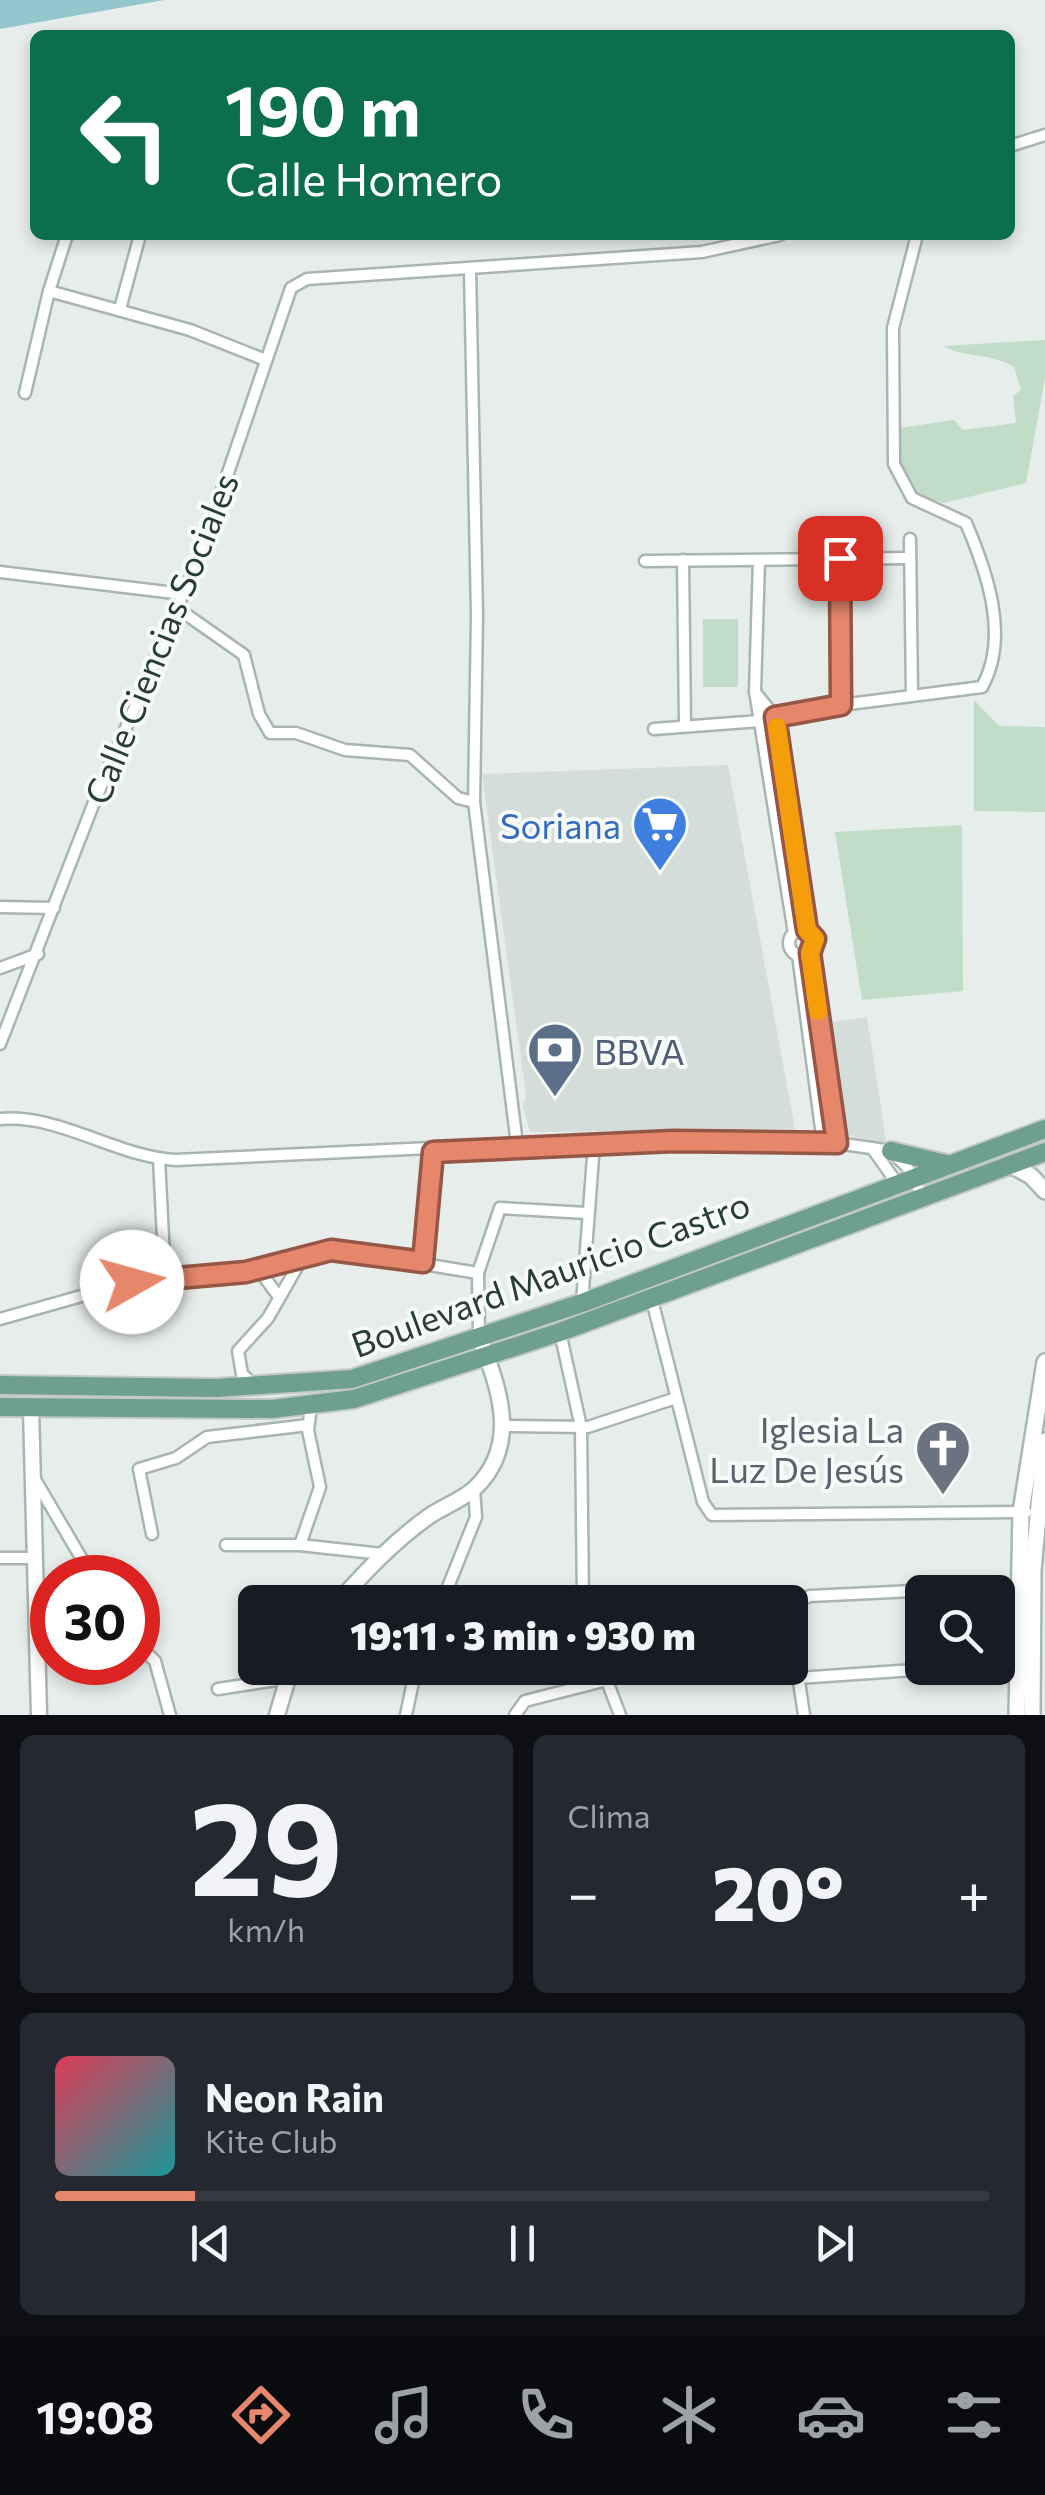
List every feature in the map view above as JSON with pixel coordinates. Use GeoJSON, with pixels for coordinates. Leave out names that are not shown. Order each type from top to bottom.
{"type":"FeatureCollection","features":[{"type":"Feature","properties":{"kind":"main road","name":"Boulevard Mauricio Castro"},"geometry":{"type":"LineString","coordinates":[[0,1385],[256,1387],[352,1379],[582,1302],[1045,1129]]}},
{"type":"Feature","properties":{"kind":"main road"},"geometry":{"type":"LineString","coordinates":[[882,1149],[952,1165]]}},
{"type":"Feature","properties":{"kind":"main road","name":"Boulevard Mauricio Castro"},"geometry":{"type":"LineString","coordinates":[[0,1407],[309,1416],[560,1332],[651,1295],[1045,1152]]}},
{"type":"Feature","properties":{"kind":"main road"},"geometry":{"type":"LineString","coordinates":[[1011,1164],[1032,1176],[1045,1191]]}},
{"type":"Feature","properties":{"kind":"main road"},"geometry":{"type":"LineString","coordinates":[[1016,1715],[1016,1586],[1045,1362]]}},
{"type":"Feature","properties":{"kind":"main road"},"geometry":{"type":"LineString","coordinates":[[1032,1715],[1028,1513],[1045,1441]]}},
{"type":"Feature","properties":{"kind":"street"},"geometry":{"type":"LineString","coordinates":[[1015,144],[1045,134]]}},
{"type":"Feature","properties":{"kind":"street"},"geometry":{"type":"LineString","coordinates":[[26,393],[49,290],[65,240]]}},
{"type":"Feature","properties":{"kind":"street"},"geometry":{"type":"LineString","coordinates":[[120,309],[139,240]]}},
{"type":"Feature","properties":{"kind":"street"},"geometry":{"type":"LineString","coordinates":[[517,1144],[474,802],[477,615],[470,270],[702,252],[757,240]]}},
{"type":"Feature","properties":{"kind":"street"},"geometry":{"type":"LineString","coordinates":[[654,729],[760,721],[841,705],[982,687],[990,670],[996,618],[970,532],[959,518],[912,498],[894,464],[893,328],[916,240]]}},
{"type":"Feature","properties":{"kind":"street","name":"Calle Ciencias Sociales"},"geometry":{"type":"LineString","coordinates":[[0,1044],[201,552],[285,296],[301,280],[470,270]]}},
{"type":"Feature","properties":{"kind":"street"},"geometry":{"type":"LineString","coordinates":[[49,290],[190,330],[263,359]]}},
{"type":"Feature","properties":{"kind":"street"},"geometry":{"type":"LineString","coordinates":[[910,539],[912,696]]}},
{"type":"Feature","properties":{"kind":"street"},"geometry":{"type":"LineString","coordinates":[[840,558],[841,705]]}},
{"type":"Feature","properties":{"kind":"street"},"geometry":{"type":"LineString","coordinates":[[644,561],[910,558]]}},
{"type":"Feature","properties":{"kind":"street"},"geometry":{"type":"LineString","coordinates":[[683,560],[685,725]]}},
{"type":"Feature","properties":{"kind":"street"},"geometry":{"type":"LineString","coordinates":[[759,560],[755,691],[794,933],[790,945],[798,955],[823,1143]]}},
{"type":"Feature","properties":{"kind":"street"},"geometry":{"type":"LineString","coordinates":[[0,572],[183,594]]}},
{"type":"Feature","properties":{"kind":"street"},"geometry":{"type":"LineString","coordinates":[[177,608],[244,654],[259,714],[270,733],[296,733],[344,750],[410,755],[458,798],[474,802]]}},
{"type":"Feature","properties":{"kind":"street"},"geometry":{"type":"LineString","coordinates":[[755,691],[775,717],[807,930],[815,941],[810,953],[837,1143]]}},
{"type":"Feature","properties":{"kind":"street"},"geometry":{"type":"LineString","coordinates":[[0,907],[54,908]]}},
{"type":"Feature","properties":{"kind":"street"},"geometry":{"type":"LineString","coordinates":[[794,933],[807,930]]}},
{"type":"Feature","properties":{"kind":"street"},"geometry":{"type":"LineString","coordinates":[[798,955],[810,953]]}},
{"type":"Feature","properties":{"kind":"street"},"geometry":{"type":"LineString","coordinates":[[0,968],[38,954]]}},
{"type":"Feature","properties":{"kind":"street"},"geometry":{"type":"LineString","coordinates":[[0,1118],[50,1124],[160,1159],[433,1152],[517,1144],[837,1143],[882,1149],[913,1198]]}},
{"type":"Feature","properties":{"kind":"street"},"geometry":{"type":"LineString","coordinates":[[582,1302],[594,1144]]}},
{"type":"Feature","properties":{"kind":"street"},"geometry":{"type":"LineString","coordinates":[[882,1149],[913,1198]]}},
{"type":"Feature","properties":{"kind":"street"},"geometry":{"type":"LineString","coordinates":[[423,1262],[433,1152]]}},
{"type":"Feature","properties":{"kind":"street"},"geometry":{"type":"LineString","coordinates":[[160,1159],[165,1277]]}},
{"type":"Feature","properties":{"kind":"street"},"geometry":{"type":"LineString","coordinates":[[354,1585],[382,1554],[474,1490],[492,1465],[504,1426],[499,1385],[479,1338],[478,1273],[500,1208],[587,1213]]}},
{"type":"Feature","properties":{"kind":"street"},"geometry":{"type":"LineString","coordinates":[[0,1319],[132,1282],[259,1270],[320,1251],[340,1250],[478,1273]]}},
{"type":"Feature","properties":{"kind":"street"},"geometry":{"type":"LineString","coordinates":[[256,1387],[242,1374],[238,1352],[302,1259]]}},
{"type":"Feature","properties":{"kind":"street"},"geometry":{"type":"LineString","coordinates":[[259,1270],[279,1297]]}},
{"type":"Feature","properties":{"kind":"street"},"geometry":{"type":"LineString","coordinates":[[651,1295],[704,1502],[712,1516],[1028,1513]]}},
{"type":"Feature","properties":{"kind":"street"},"geometry":{"type":"LineString","coordinates":[[560,1332],[581,1426],[583,1585]]}},
{"type":"Feature","properties":{"kind":"street"},"geometry":{"type":"LineString","coordinates":[[504,1426],[581,1426],[676,1398]]}},
{"type":"Feature","properties":{"kind":"street"},"geometry":{"type":"LineString","coordinates":[[30,1408],[33,1555]]}},
{"type":"Feature","properties":{"kind":"street"},"geometry":{"type":"LineString","coordinates":[[152,1534],[139,1469],[176,1458],[207,1436],[309,1416],[320,1487],[300,1544]]}},
{"type":"Feature","properties":{"kind":"street"},"geometry":{"type":"LineString","coordinates":[[32,1475],[79,1555]]}},
{"type":"Feature","properties":{"kind":"street"},"geometry":{"type":"LineString","coordinates":[[449,1585],[476,1517],[474,1490]]}},
{"type":"Feature","properties":{"kind":"street"},"geometry":{"type":"LineString","coordinates":[[226,1545],[300,1544],[382,1554]]}},
{"type":"Feature","properties":{"kind":"street"},"geometry":{"type":"LineString","coordinates":[[0,1558],[30,1558]]}},
{"type":"Feature","properties":{"kind":"street"},"geometry":{"type":"LineString","coordinates":[[808,1597],[1016,1586]]}},
{"type":"Feature","properties":{"kind":"street"},"geometry":{"type":"LineString","coordinates":[[808,1677],[905,1671]]}},
{"type":"Feature","properties":{"kind":"street"},"geometry":{"type":"LineString","coordinates":[[160,1678],[170,1715]]}},
{"type":"Feature","properties":{"kind":"street"},"geometry":{"type":"LineString","coordinates":[[39,1715],[42,1685]]}},
{"type":"Feature","properties":{"kind":"street"},"geometry":{"type":"LineString","coordinates":[[218,1689],[238,1685]]}},
{"type":"Feature","properties":{"kind":"street"},"geometry":{"type":"LineString","coordinates":[[277,1715],[286,1685]]}},
{"type":"Feature","properties":{"kind":"street"},"geometry":{"type":"LineString","coordinates":[[285,1715],[289,1685]]}},
{"type":"Feature","properties":{"kind":"street"},"geometry":{"type":"LineString","coordinates":[[406,1715],[412,1685]]}},
{"type":"Feature","properties":{"kind":"street"},"geometry":{"type":"LineString","coordinates":[[515,1715],[525,1701],[587,1685]]}},
{"type":"Feature","properties":{"kind":"street"},"geometry":{"type":"LineString","coordinates":[[609,1685],[620,1715]]}},
{"type":"Feature","properties":{"kind":"street"},"geometry":{"type":"LineString","coordinates":[[799,1685],[804,1715]]}},
{"type":"Feature","properties":{"kind":"shaded area"},"geometry":{"type":"Polygon","coordinates":[[[728,765],[795,1129],[530,1132],[523,1107],[526,1096],[482,774],[728,765]]]}},
{"type":"Feature","properties":{"kind":"shaded area"},"geometry":{"type":"Polygon","coordinates":[[[867,1017],[887,1147],[840,1132],[824,1023],[867,1017]]]}},
{"type":"Feature","properties":{"kind":"green space"},"geometry":{"type":"Polygon","coordinates":[[[1045,340],[1045,378],[1026,483],[943,503],[915,494],[901,464],[900,428],[954,420],[963,430],[1016,423],[1013,396],[1021,390],[1014,367],[943,346],[1045,340]]]}},
{"type":"Feature","properties":{"kind":"green space"},"geometry":{"type":"Polygon","coordinates":[[[703,619],[738,619],[738,687],[703,687],[703,619]]]}},
{"type":"Feature","properties":{"kind":"green space"},"geometry":{"type":"Polygon","coordinates":[[[974,700],[999,726],[1045,727],[1045,812],[974,811],[974,700]]]}},
{"type":"Feature","properties":{"kind":"green space"},"geometry":{"type":"Polygon","coordinates":[[[962,825],[963,991],[862,1000],[835,832],[962,825]]]}},
{"type":"Feature","properties":{"kind":"water"},"geometry":{"type":"Polygon","coordinates":[[[0,0],[164,0],[0,29],[0,0]]]}},
{"type":"Feature","properties":{"kind":"slow traffic"},"geometry":{"type":"LineString","coordinates":[[777,727],[807,930],[815,939],[810,953],[818,1011]]}},
{"type":"Feature","properties":{"kind":"place","name":"Soriana"},"geometry":{"type":"Point","coordinates":[660,873]}},
{"type":"Feature","properties":{"kind":"place","name":"BBVA"},"geometry":{"type":"Point","coordinates":[555,1099]}},
{"type":"Feature","properties":{"kind":"place","name":"Iglesia La Luz De Jesús"},"geometry":{"type":"Point","coordinates":[943,1497]}},
{"type":"Feature","properties":{"kind":"route"},"geometry":{"type":"LineString","coordinates":[[132,1282],[246,1272],[331,1250],[423,1262],[433,1152],[517,1144],[778,1140],[837,1143],[810,953],[815,939],[807,930],[775,717],[841,705],[840,558]]}}]}
